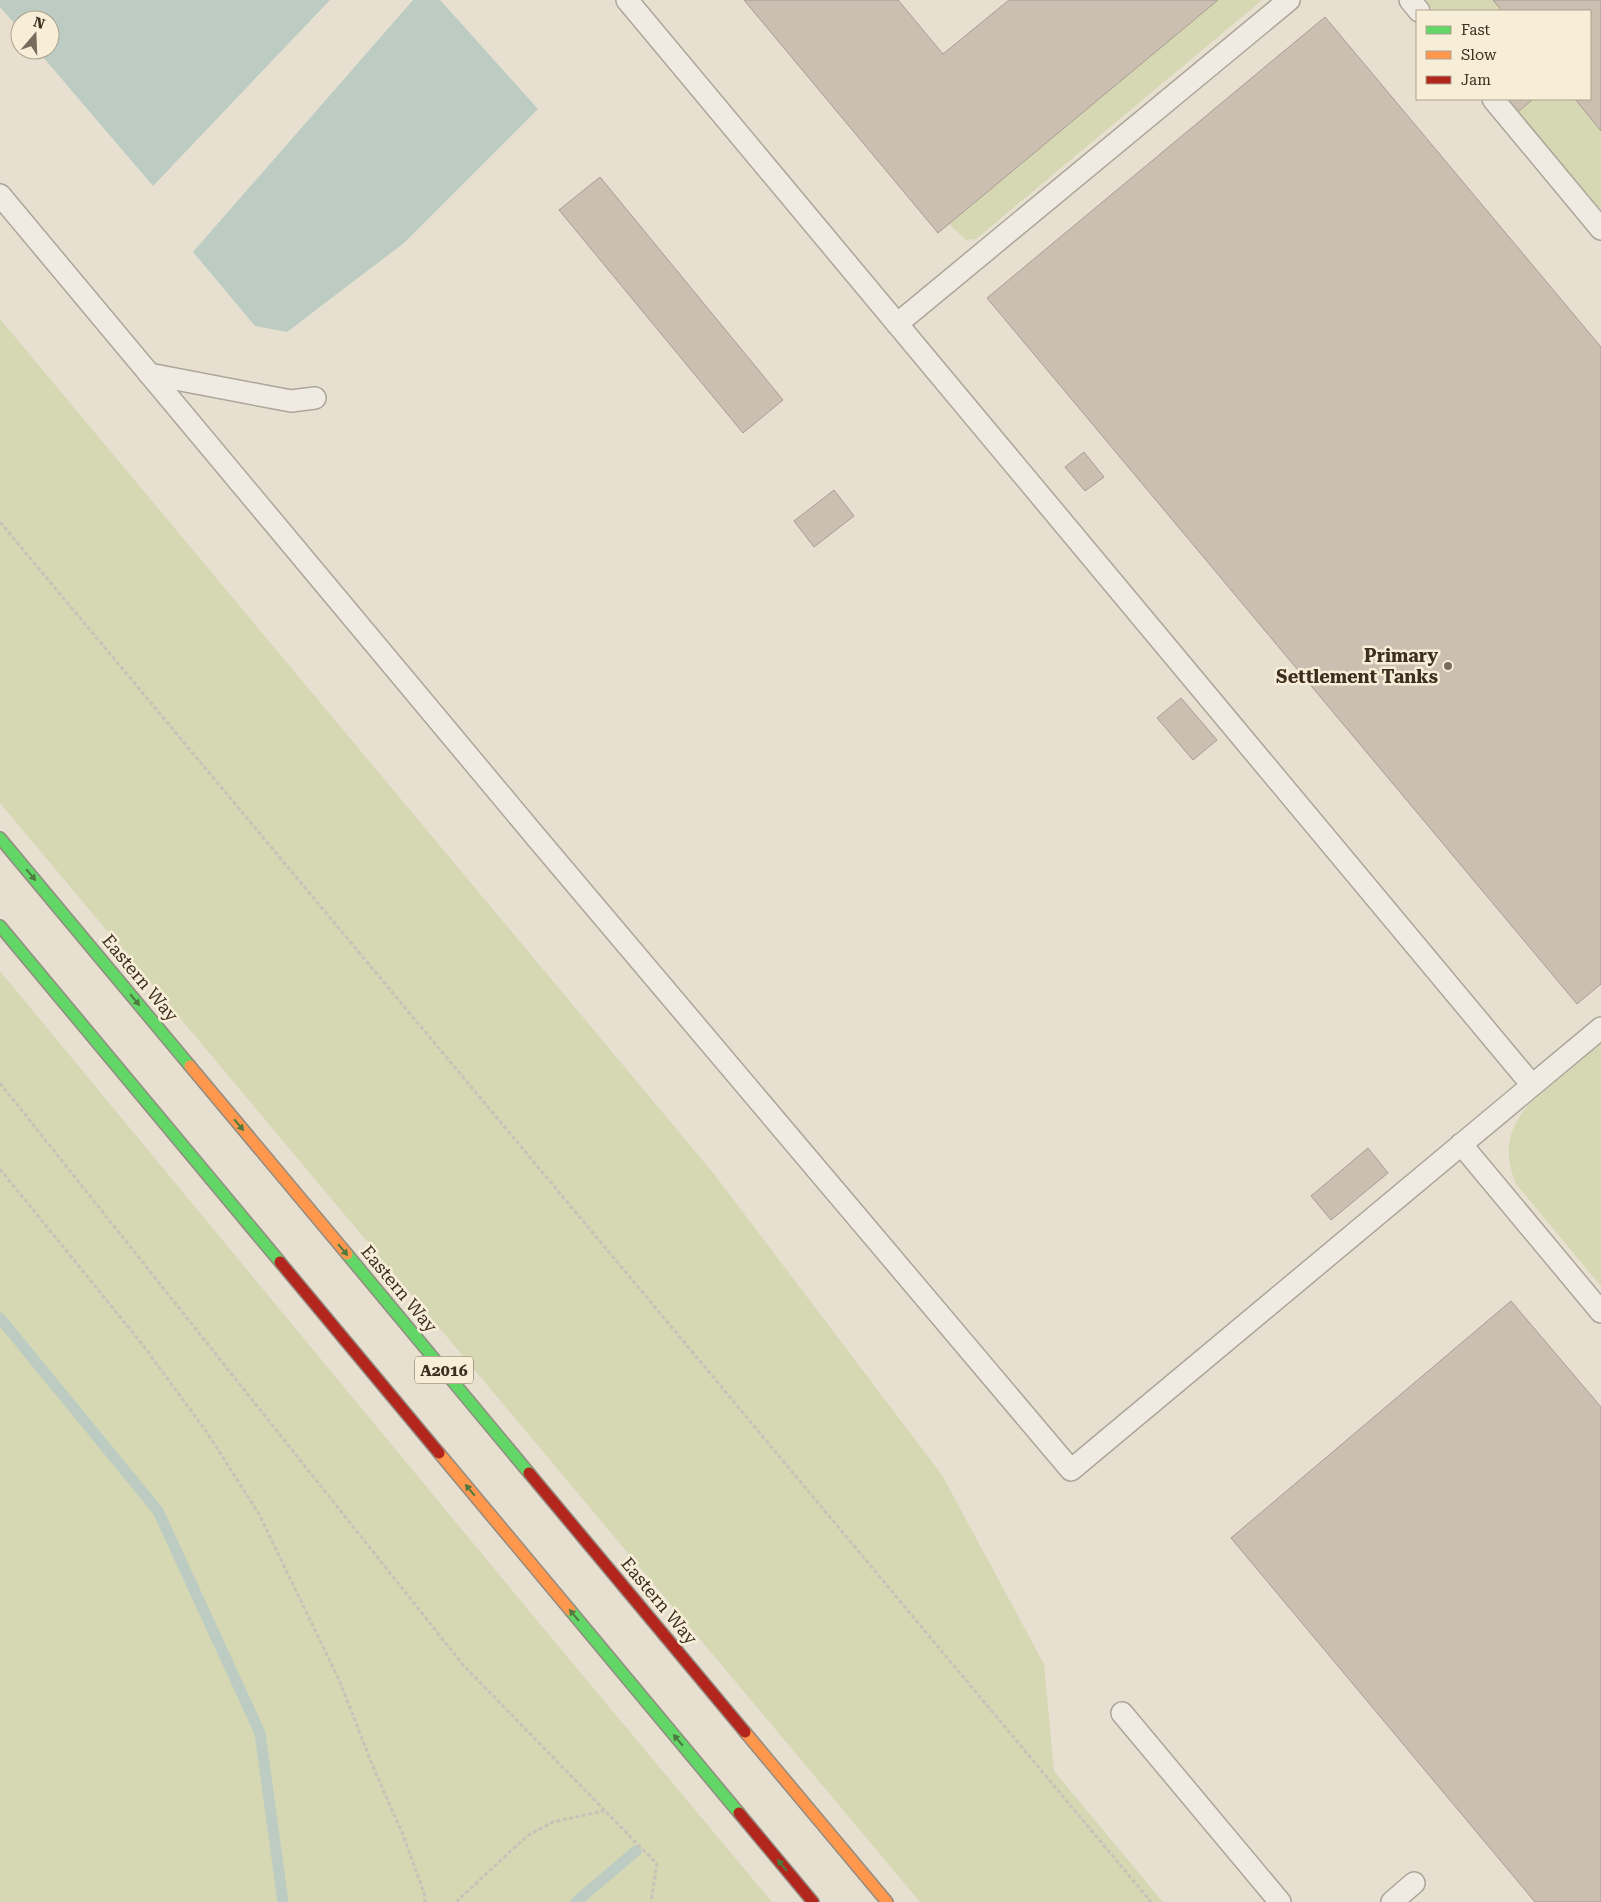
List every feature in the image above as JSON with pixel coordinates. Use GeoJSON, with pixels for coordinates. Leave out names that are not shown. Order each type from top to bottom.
{"type":"FeatureCollection","features":[{"type":"Feature","properties":{"kind":"main road","name":"Eastern Way"},"geometry":{"type":"LineString","coordinates":[[0,838],[887,1902]]}},
{"type":"Feature","properties":{"kind":"main road"},"geometry":{"type":"LineString","coordinates":[[0,926],[813,1902]]}},
{"type":"Feature","properties":{"kind":"lane"},"geometry":{"type":"LineString","coordinates":[[627,0],[1532,1086]]}},
{"type":"Feature","properties":{"kind":"lane"},"geometry":{"type":"LineString","coordinates":[[897,324],[1289,0]]}},
{"type":"Feature","properties":{"kind":"lane"},"geometry":{"type":"LineString","coordinates":[[1410,0],[1418,10]]}},
{"type":"Feature","properties":{"kind":"lane"},"geometry":{"type":"LineString","coordinates":[[1494,100],[1601,228]]}},
{"type":"Feature","properties":{"kind":"lane"},"geometry":{"type":"LineString","coordinates":[[0,195],[529,830],[1071,1470],[1601,1028]]}},
{"type":"Feature","properties":{"kind":"lane"},"geometry":{"type":"LineString","coordinates":[[149,374],[291,401],[315,398]]}},
{"type":"Feature","properties":{"kind":"lane"},"geometry":{"type":"LineString","coordinates":[[1461,1144],[1601,1312]]}},
{"type":"Feature","properties":{"kind":"lane"},"geometry":{"type":"LineString","coordinates":[[1122,1713],[1280,1902]]}},
{"type":"Feature","properties":{"kind":"lane"},"geometry":{"type":"LineString","coordinates":[[1392,1902],[1414,1883]]}},
{"type":"Feature","properties":{"kind":"path"},"geometry":{"type":"LineString","coordinates":[[0,522],[1151,1902]]}},
{"type":"Feature","properties":{"kind":"path"},"geometry":{"type":"LineString","coordinates":[[0,1083],[464,1666],[657,1864],[651,1902]]}},
{"type":"Feature","properties":{"kind":"path"},"geometry":{"type":"LineString","coordinates":[[0,1169],[142,1344],[206,1431],[259,1514],[340,1682],[372,1764],[403,1835],[424,1893],[425,1902]]}},
{"type":"Feature","properties":{"kind":"path"},"geometry":{"type":"LineString","coordinates":[[456,1902],[527,1836],[554,1822],[604,1810]]}},
{"type":"Feature","properties":{"kind":"green space"},"geometry":{"type":"Polygon","coordinates":[[[1218,0],[1262,0],[976,239],[966,240],[949,224],[1218,0]]]}},
{"type":"Feature","properties":{"kind":"green space"},"geometry":{"type":"Polygon","coordinates":[[[1424,0],[1601,0],[1601,212],[1508,100],[1591,100],[1591,10],[1433,10],[1424,0]]]}},
{"type":"Feature","properties":{"kind":"green space"},"geometry":{"type":"Polygon","coordinates":[[[0,319],[714,1174],[942,1475],[1044,1664],[1054,1771],[1163,1902],[920,1902],[0,803],[0,319]]]}},
{"type":"Feature","properties":{"kind":"green space"},"geometry":{"type":"Polygon","coordinates":[[[0,971],[540,1624],[772,1902],[0,1902],[0,971]]]}},
{"type":"Feature","properties":{"kind":"green space"},"geometry":{"type":"Polygon","coordinates":[[[1601,1044],[1601,1286],[1516,1184],[1509,1161],[1509,1151],[1512,1132],[1516,1122],[1530,1103],[1601,1044]]]}},
{"type":"Feature","properties":{"kind":"shaded area"},"geometry":{"type":"Polygon","coordinates":[[[0,0],[330,0],[153,186],[46,60],[60,60],[60,10],[10,10],[10,18],[0,7],[0,0]]]}},
{"type":"Feature","properties":{"kind":"shaded area"},"geometry":{"type":"Polygon","coordinates":[[[413,0],[440,0],[538,109],[404,243],[287,332],[255,326],[193,252],[413,0]]]}},
{"type":"Feature","properties":{"kind":"building"},"geometry":{"type":"Polygon","coordinates":[[[744,0],[898,0],[943,54],[1009,0],[1218,0],[938,233],[744,0]]]}},
{"type":"Feature","properties":{"kind":"building"},"geometry":{"type":"Polygon","coordinates":[[[1493,0],[1601,0],[1601,131],[1576,100],[1591,100],[1591,10],[1501,10],[1493,0]]]}},
{"type":"Feature","properties":{"kind":"building","name":"Primary Settlement Tanks"},"geometry":{"type":"Polygon","coordinates":[[[1325,17],[1601,347],[1601,984],[1577,1004],[987,298],[1325,17]]]}},
{"type":"Feature","properties":{"kind":"building"},"geometry":{"type":"Polygon","coordinates":[[[1508,100],[1532,100],[1518,112],[1508,100]]]}},
{"type":"Feature","properties":{"kind":"building"},"geometry":{"type":"Polygon","coordinates":[[[600,177],[783,400],[743,433],[559,210],[600,177]]]}},
{"type":"Feature","properties":{"kind":"building"},"geometry":{"type":"Polygon","coordinates":[[[1084,452],[1104,477],[1085,491],[1065,467],[1084,452]]]}},
{"type":"Feature","properties":{"kind":"building"},"geometry":{"type":"Polygon","coordinates":[[[834,490],[854,516],[814,547],[794,521],[834,490]]]}},
{"type":"Feature","properties":{"kind":"building"},"geometry":{"type":"Polygon","coordinates":[[[1181,698],[1217,740],[1193,760],[1157,718],[1181,698]]]}},
{"type":"Feature","properties":{"kind":"building"},"geometry":{"type":"Polygon","coordinates":[[[1368,1148],[1388,1173],[1331,1220],[1311,1196],[1368,1148]]]}},
{"type":"Feature","properties":{"kind":"building"},"geometry":{"type":"Polygon","coordinates":[[[1511,1301],[1601,1407],[1601,1902],[1535,1902],[1231,1538],[1511,1301]]]}},
{"type":"Feature","properties":{"kind":"waterway"},"geometry":{"type":"LineString","coordinates":[[0,1318],[158,1511],[260,1733],[283,1902]]}},
{"type":"Feature","properties":{"kind":"waterway"},"geometry":{"type":"LineString","coordinates":[[576,1902],[636,1851]]}},
{"type":"Feature","properties":{"kind":"traffic: fast"},"geometry":{"type":"LineString","coordinates":[[0,838],[190,1066]]}},
{"type":"Feature","properties":{"kind":"traffic: fast"},"geometry":{"type":"LineString","coordinates":[[0,926],[280,1262]]}},
{"type":"Feature","properties":{"kind":"traffic: fast"},"geometry":{"type":"LineString","coordinates":[[347,1254],[529,1473]]}},
{"type":"Feature","properties":{"kind":"traffic: fast"},"geometry":{"type":"LineString","coordinates":[[570,1610],[739,1813]]}},
{"type":"Feature","properties":{"kind":"traffic: slow"},"geometry":{"type":"LineString","coordinates":[[190,1066],[347,1254]]}},
{"type":"Feature","properties":{"kind":"traffic: slow"},"geometry":{"type":"LineString","coordinates":[[439,1453],[570,1610]]}},
{"type":"Feature","properties":{"kind":"traffic: slow"},"geometry":{"type":"LineString","coordinates":[[745,1732],[887,1902]]}},
{"type":"Feature","properties":{"kind":"traffic: jam"},"geometry":{"type":"LineString","coordinates":[[280,1262],[439,1453]]}},
{"type":"Feature","properties":{"kind":"traffic: jam"},"geometry":{"type":"LineString","coordinates":[[529,1473],[745,1732]]}},
{"type":"Feature","properties":{"kind":"traffic: jam"},"geometry":{"type":"LineString","coordinates":[[739,1813],[813,1902]]}},
{"type":"Feature","properties":{"kind":"place","name":"Primary Settlement Tanks"},"geometry":{"type":"Point","coordinates":[1448,666]}}]}
